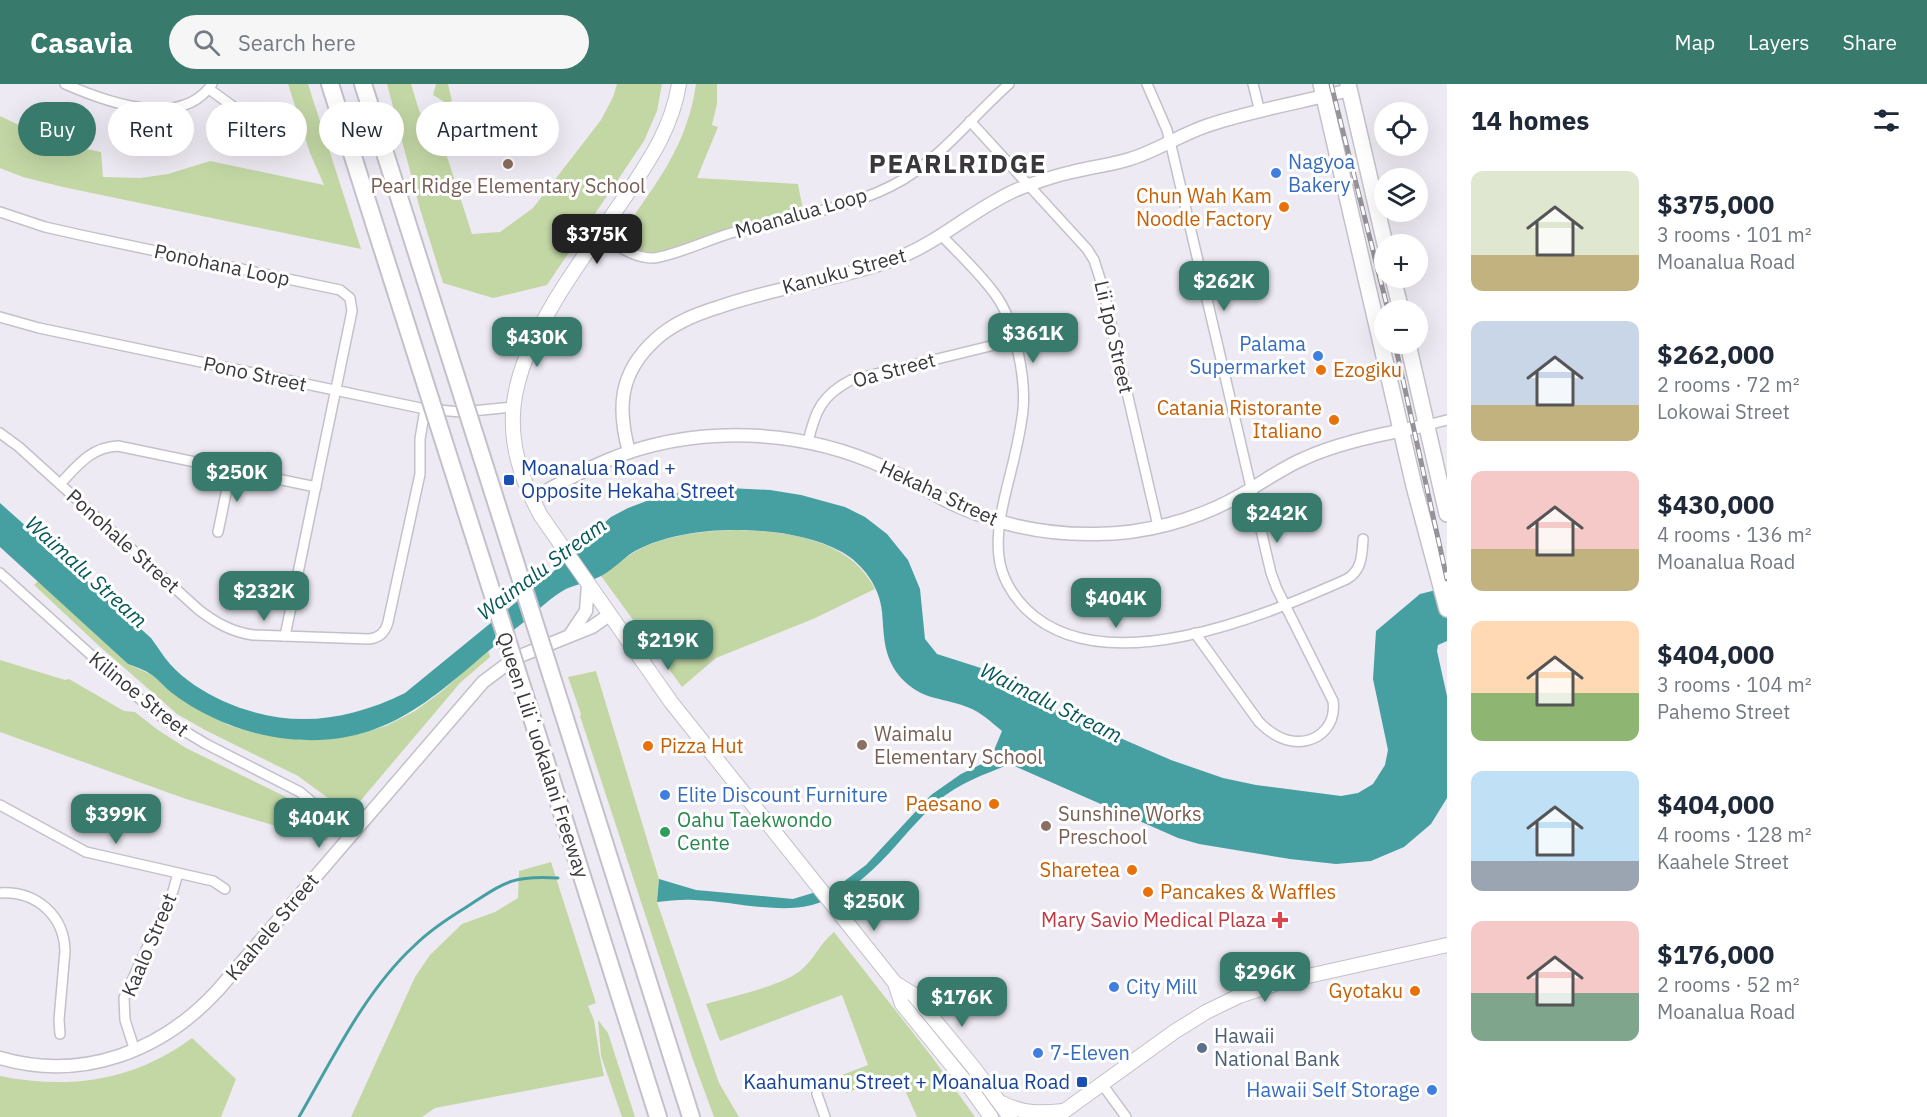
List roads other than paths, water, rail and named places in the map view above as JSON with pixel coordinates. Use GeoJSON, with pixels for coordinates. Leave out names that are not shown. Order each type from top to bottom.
{"type":"FeatureCollection","features":[{"type":"Feature","properties":{"kind":"highway","name":"Queen Liliʻuokalani Freeway"},"geometry":{"type":"LineString","coordinates":[[330,84],[658,1117]]}},
{"type":"Feature","properties":{"kind":"highway","name":"Queen Liliʻuokalani Freeway"},"geometry":{"type":"LineString","coordinates":[[363,84],[691,1117]]}},
{"type":"Feature","properties":{"kind":"main road"},"geometry":{"type":"LineString","coordinates":[[679,84],[673,110],[661,140],[569,278],[529,349],[519,375],[513,407],[517,457],[532,499],[565,552],[671,702],[895,984],[902,1004],[963,1078],[991,1117]]}},
{"type":"Feature","properties":{"kind":"main road"},"geometry":{"type":"LineString","coordinates":[[1349,87],[1383,234]]}},
{"type":"Feature","properties":{"kind":"main road"},"geometry":{"type":"LineString","coordinates":[[1322,90],[1401,430],[1447,609]]}},
{"type":"Feature","properties":{"kind":"main road"},"geometry":{"type":"LineString","coordinates":[[1410,354],[1447,514]]}},
{"type":"Feature","properties":{"kind":"main road"},"geometry":{"type":"LineString","coordinates":[[1000,1103],[1030,1113],[1061,1115],[1174,1032],[1206,1012],[1239,996],[1281,982],[1447,945]]}},
{"type":"Feature","properties":{"kind":"main road"},"geometry":{"type":"LineString","coordinates":[[895,984],[913,994],[1010,1117]]}},
{"type":"Feature","properties":{"kind":"street"},"geometry":{"type":"LineString","coordinates":[[65,84],[119,104],[172,109],[189,105],[210,86],[229,102]]}},
{"type":"Feature","properties":{"kind":"street","name":"Moanalua Loop"},"geometry":{"type":"LineString","coordinates":[[600,234],[633,254],[653,258],[731,233],[874,194],[904,178],[931,158],[1009,84]]}},
{"type":"Feature","properties":{"kind":"street"},"geometry":{"type":"LineString","coordinates":[[1147,84],[1170,142],[1271,573],[1333,701],[1334,713],[1323,734],[1313,740],[1300,742],[1286,740],[1264,728],[1196,633]]}},
{"type":"Feature","properties":{"kind":"street"},"geometry":{"type":"LineString","coordinates":[[1253,84],[1260,112]]}},
{"type":"Feature","properties":{"kind":"street","name":"Kanuku Street"},"geometry":{"type":"LineString","coordinates":[[629,452],[621,407],[625,387],[641,355],[670,329],[698,314],[753,295],[892,261],[920,249],[987,205],[1029,185],[1068,172],[1126,160],[1211,124],[1260,112],[1322,90],[1349,87]]}},
{"type":"Feature","properties":{"kind":"street","name":"Lii Ipo Street"},"geometry":{"type":"LineString","coordinates":[[970,121],[1087,249],[1096,265],[1158,526]]}},
{"type":"Feature","properties":{"kind":"street","name":"Ponohana Loop"},"geometry":{"type":"LineString","coordinates":[[0,212],[85,236],[343,291],[350,298],[353,308],[285,636]]}},
{"type":"Feature","properties":{"kind":"street"},"geometry":{"type":"LineString","coordinates":[[942,236],[996,296],[1015,340],[1023,383],[1023,410],[998,548],[1003,576],[1022,605],[1042,622],[1066,633],[1108,642],[1155,641],[1196,633],[1286,605],[1351,577],[1357,571],[1361,561],[1363,539]]}},
{"type":"Feature","properties":{"kind":"street","name":"Pono Street"},"geometry":{"type":"LineString","coordinates":[[0,317],[39,328],[425,409],[462,412],[513,407]]}},
{"type":"Feature","properties":{"kind":"street","name":"Oa Street"},"geometry":{"type":"LineString","coordinates":[[808,442],[816,412],[822,402],[833,390],[851,380],[1015,340]]}},
{"type":"Feature","properties":{"kind":"street","name":"Ponohale Street"},"geometry":{"type":"LineString","coordinates":[[0,433],[216,622],[245,634],[369,639],[377,637],[385,630],[420,474],[420,439],[425,409]]}},
{"type":"Feature","properties":{"kind":"street","name":"Hekaha Street"},"geometry":{"type":"LineString","coordinates":[[532,499],[585,470],[629,452],[675,441],[717,435],[771,436],[808,442],[867,460],[952,504],[1001,522],[1043,531],[1081,534],[1126,532],[1158,526],[1210,510],[1311,456],[1401,430],[1447,420]]}},
{"type":"Feature","properties":{"kind":"street"},"geometry":{"type":"LineString","coordinates":[[60,484],[88,455],[112,446],[316,487]]}},
{"type":"Feature","properties":{"kind":"street"},"geometry":{"type":"LineString","coordinates":[[218,532],[231,469]]}},
{"type":"Feature","properties":{"kind":"street","name":"Kilinoe Street"},"geometry":{"type":"LineString","coordinates":[[0,573],[154,711],[193,737],[300,792],[351,835]]}},
{"type":"Feature","properties":{"kind":"street"},"geometry":{"type":"LineString","coordinates":[[570,636],[586,611],[588,585]]}},
{"type":"Feature","properties":{"kind":"street","name":"Kaahele Street"},"geometry":{"type":"LineString","coordinates":[[0,1058],[40,1065],[73,1065],[105,1060],[135,1051],[190,1019],[204,1006],[483,682],[515,658],[592,627],[609,615]]}},
{"type":"Feature","properties":{"kind":"street"},"geometry":{"type":"LineString","coordinates":[[0,805],[86,852],[213,881],[225,889]]}},
{"type":"Feature","properties":{"kind":"street","name":"Kaalo Street"},"geometry":{"type":"LineString","coordinates":[[135,1051],[124,1020],[124,998],[173,891],[178,873]]}},
{"type":"Feature","properties":{"kind":"street"},"geometry":{"type":"LineString","coordinates":[[0,893],[14,893],[37,901],[51,912],[61,927],[65,951],[59,1020],[60,1034]]}},
{"type":"Feature","properties":{"kind":"street"},"geometry":{"type":"LineString","coordinates":[[1102,1084],[1126,1117]]}},
{"type":"Feature","properties":{"kind":"street"},"geometry":{"type":"LineString","coordinates":[[817,1094],[825,1117]]}},
{"type":"Feature","properties":{"kind":"water"},"geometry":{"type":"Polygon","coordinates":[[[728,488],[770,490],[801,495],[845,507],[865,517],[887,534],[908,560],[920,589],[925,639],[937,654],[984,669],[1030,699],[1171,760],[1223,778],[1256,785],[1341,796],[1358,793],[1373,784],[1385,765],[1388,750],[1373,679],[1376,631],[1420,594],[1447,584],[1447,641],[1438,645],[1437,651],[1447,696],[1447,798],[1431,824],[1404,847],[1371,861],[1336,864],[1290,859],[1199,844],[1178,838],[1010,764],[972,780],[945,795],[922,816],[866,876],[832,898],[812,905],[784,908],[689,900],[657,902],[659,879],[696,890],[793,899],[839,885],[866,865],[931,795],[961,774],[990,760],[1002,731],[972,709],[921,693],[905,682],[892,666],[889,658],[881,603],[874,585],[857,563],[842,552],[807,538],[756,531],[702,532],[660,540],[635,551],[601,576],[566,589],[555,596],[445,688],[418,707],[391,722],[361,734],[327,740],[289,739],[258,734],[227,724],[198,710],[172,693],[149,673],[128,664],[0,547],[0,503],[151,638],[170,664],[195,685],[223,701],[246,710],[292,719],[315,719],[360,711],[405,693],[553,572],[579,544],[611,517],[652,499],[673,494],[728,488]]]}},
{"type":"Feature","properties":{"kind":"waterway"},"geometry":{"type":"LineString","coordinates":[[299,1117],[365,1005],[396,964],[420,941],[452,916],[508,882],[529,878],[558,878]]}},
{"type":"Feature","properties":{"kind":"railway"},"geometry":{"type":"LineString","coordinates":[[1331,84],[1385,300]]}},
{"type":"Feature","properties":{"kind":"railway"},"geometry":{"type":"LineString","coordinates":[[1397,354],[1447,579]]}},
{"type":"Feature","properties":{"kind":"place","name":"Pearl Ridge Elementary School"},"geometry":{"type":"Point","coordinates":[508,164]}},
{"type":"Feature","properties":{"kind":"place","name":"Nagyoa Bakery"},"geometry":{"type":"Point","coordinates":[1276,173]}},
{"type":"Feature","properties":{"kind":"place","name":"Chun Wah Kam Noodle Factory"},"geometry":{"type":"Point","coordinates":[1284,207]}},
{"type":"Feature","properties":{"kind":"place","name":"Palama Supermarket"},"geometry":{"type":"Point","coordinates":[1318,356]}},
{"type":"Feature","properties":{"kind":"place","name":"Ezogiku"},"geometry":{"type":"Point","coordinates":[1321,370]}},
{"type":"Feature","properties":{"kind":"place","name":"Catania Ristorante Italiano"},"geometry":{"type":"Point","coordinates":[1334,420]}},
{"type":"Feature","properties":{"kind":"place","name":"Moanalua Road + Opposite Hekaha Street"},"geometry":{"type":"Point","coordinates":[509,480]}},
{"type":"Feature","properties":{"kind":"place","name":"Waimalu Elementary School"},"geometry":{"type":"Point","coordinates":[862,745]}},
{"type":"Feature","properties":{"kind":"place","name":"Pizza Hut"},"geometry":{"type":"Point","coordinates":[648,746]}},
{"type":"Feature","properties":{"kind":"place","name":"Elite Discount Furniture"},"geometry":{"type":"Point","coordinates":[665,795]}},
{"type":"Feature","properties":{"kind":"place","name":"Paesano"},"geometry":{"type":"Point","coordinates":[994,804]}},
{"type":"Feature","properties":{"kind":"place","name":"Sunshine Works Preschool"},"geometry":{"type":"Point","coordinates":[1046,826]}},
{"type":"Feature","properties":{"kind":"place","name":"Oahu Taekwondo Cente"},"geometry":{"type":"Point","coordinates":[665,832]}},
{"type":"Feature","properties":{"kind":"place","name":"Sharetea"},"geometry":{"type":"Point","coordinates":[1132,870]}},
{"type":"Feature","properties":{"kind":"place","name":"Pancakes & Waffles"},"geometry":{"type":"Point","coordinates":[1148,892]}},
{"type":"Feature","properties":{"kind":"place","name":"Mary Savio Medical Plaza"},"geometry":{"type":"Point","coordinates":[1280,920]}},
{"type":"Feature","properties":{"kind":"place","name":"City Mill"},"geometry":{"type":"Point","coordinates":[1114,987]}},
{"type":"Feature","properties":{"kind":"place","name":"Gyotaku"},"geometry":{"type":"Point","coordinates":[1415,991]}},
{"type":"Feature","properties":{"kind":"place","name":"Hawaii National Bank"},"geometry":{"type":"Point","coordinates":[1202,1048]}},
{"type":"Feature","properties":{"kind":"place","name":"7-Eleven"},"geometry":{"type":"Point","coordinates":[1038,1053]}},
{"type":"Feature","properties":{"kind":"place","name":"Kaahumanu Street + Moanalua Road"},"geometry":{"type":"Point","coordinates":[1082,1082]}},
{"type":"Feature","properties":{"kind":"place","name":"Hawaii Self Storage"},"geometry":{"type":"Point","coordinates":[1432,1090]}},
{"type":"Feature","properties":{"kind":"district","name":"PEARLRIDGE"},"geometry":{"type":"Point","coordinates":[958,164]}},
{"type":"Feature","properties":{"kind":"water label","name":"Waimalu Stream"},"geometry":{"type":"Point","coordinates":[542,569]}},
{"type":"Feature","properties":{"kind":"water label","name":"Waimalu Stream"},"geometry":{"type":"Point","coordinates":[86,572]}},
{"type":"Feature","properties":{"kind":"water label","name":"Waimalu Stream"},"geometry":{"type":"Point","coordinates":[1051,703]}}]}
